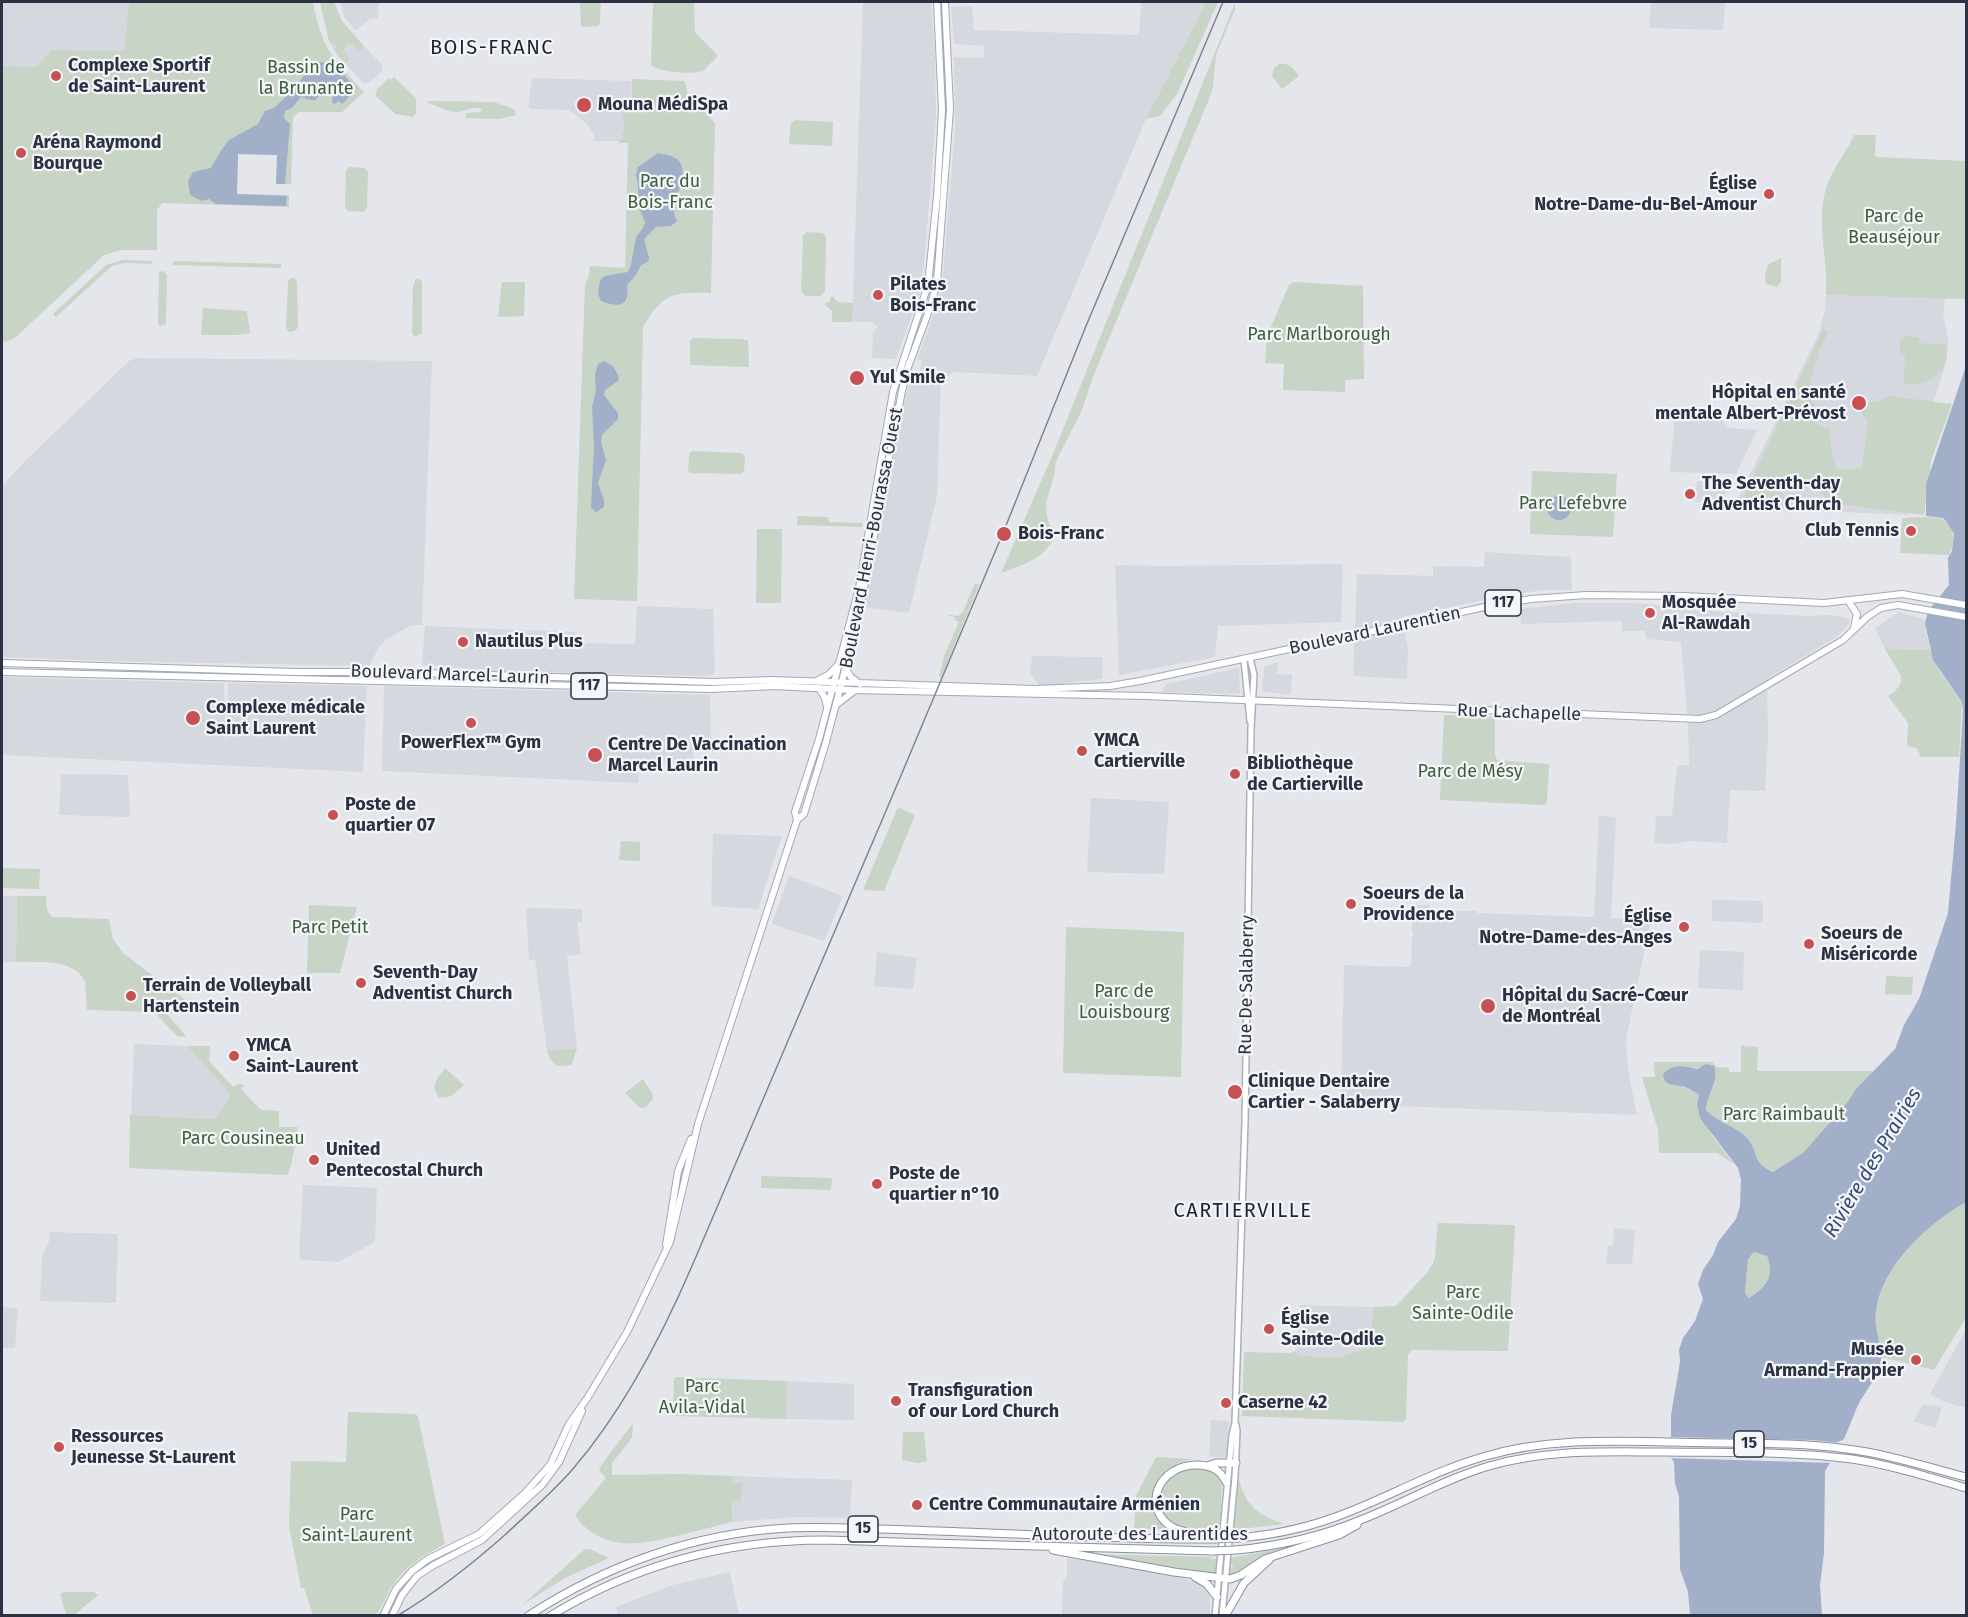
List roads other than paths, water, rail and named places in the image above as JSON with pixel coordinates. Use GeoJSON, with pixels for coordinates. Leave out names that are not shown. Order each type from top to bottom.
{"type":"FeatureCollection","features":[{"type":"Feature","properties":{"kind":"highway","name":"Autoroute des Laurentides"},"geometry":{"type":"LineString","coordinates":[[528,1616],[577,1586],[645,1557],[698,1541],[759,1531],[820,1528],[1237,1538],[1286,1531],[1321,1522],[1358,1509],[1447,1469],[1485,1456],[1538,1445],[1575,1442],[1820,1446],[1871,1453],[1966,1477]]}},
{"type":"Feature","properties":{"kind":"highway","name":"Autoroute des Laurentides"},"geometry":{"type":"LineString","coordinates":[[550,1616],[598,1589],[641,1571],[692,1555],[787,1540],[1213,1551],[1271,1546],[1345,1527],[1451,1480],[1487,1467],[1528,1457],[1575,1451],[1819,1456],[1864,1461],[1966,1488]]}},
{"type":"Feature","properties":{"kind":"highway"},"geometry":{"type":"LineString","coordinates":[[1214,1539],[1172,1527],[1161,1516],[1157,1500],[1160,1485],[1172,1471],[1185,1466],[1233,1463]]}},
{"type":"Feature","properties":{"kind":"highway"},"geometry":{"type":"LineString","coordinates":[[1207,1466],[1218,1470],[1227,1483]]}},
{"type":"Feature","properties":{"kind":"highway"},"geometry":{"type":"LineString","coordinates":[[1035,1546],[1082,1557],[1222,1579],[1239,1577],[1255,1565],[1271,1558],[1339,1535],[1389,1507]]}},
{"type":"Feature","properties":{"kind":"highway"},"geometry":{"type":"LineString","coordinates":[[1223,1616],[1244,1583],[1271,1558]]}},
{"type":"Feature","properties":{"kind":"highway"},"geometry":{"type":"LineString","coordinates":[[1187,1574],[1208,1584],[1217,1597]]}},
{"type":"Feature","properties":{"kind":"main road","name":"Boulevard Henri-Bourassa Ouest"},"geometry":{"type":"LineString","coordinates":[[797,820],[795,812],[828,708],[860,582],[891,399],[903,358],[923,305],[930,274],[938,196],[942,110],[937,2]]}},
{"type":"Feature","properties":{"kind":"main road","name":"Boulevard Henri-Bourassa Ouest"},"geometry":{"type":"LineString","coordinates":[[383,1616],[394,1593],[412,1571],[428,1559],[479,1534],[536,1482],[550,1465],[569,1424],[627,1332],[675,1227],[687,1165],[698,1125],[797,820],[804,814],[836,705],[862,599],[897,408],[907,370],[933,301],[938,275],[950,109],[945,2]]}},
{"type":"Feature","properties":{"kind":"main road","name":"Boulevard Laurentien"},"geometry":{"type":"LineString","coordinates":[[934,689],[1110,686],[1247,659],[1480,608],[1546,597],[1629,595],[1803,603],[1849,602],[1894,594],[1966,605]]}},
{"type":"Feature","properties":{"kind":"main road"},"geometry":{"type":"LineString","coordinates":[[1849,602],[1857,614],[1854,629]]}},
{"type":"Feature","properties":{"kind":"main road","name":"Rue Lachapelle"},"geometry":{"type":"LineString","coordinates":[[934,689],[1558,715],[1705,718],[1716,716],[1843,640],[1874,611],[1895,605],[1966,617]]}},
{"type":"Feature","properties":{"kind":"main road","name":"Rue De Salaberry"},"geometry":{"type":"LineString","coordinates":[[1215,1616],[1222,1579],[1233,1463],[1232,1430],[1235,1422],[1245,1118],[1251,728],[1247,659]]}},
{"type":"Feature","properties":{"kind":"main road","name":"Boulevard Marcel-Laurin"},"geometry":{"type":"LineString","coordinates":[[2,663],[713,682],[814,681],[833,686]]}},
{"type":"Feature","properties":{"kind":"main road"},"geometry":{"type":"LineString","coordinates":[[814,681],[828,675],[838,664]]}},
{"type":"Feature","properties":{"kind":"main road"},"geometry":{"type":"LineString","coordinates":[[88,674],[89,666]]}},
{"type":"Feature","properties":{"kind":"main road"},"geometry":{"type":"LineString","coordinates":[[846,669],[851,677],[860,684]]}},
{"type":"Feature","properties":{"kind":"main road","name":"Boulevard Marcel-Laurin"},"geometry":{"type":"LineString","coordinates":[[2,672],[710,689],[771,686],[819,688],[860,684],[934,689]]}},
{"type":"Feature","properties":{"kind":"main road","name":"Boulevard Marcel-Laurin"},"geometry":{"type":"LineString","coordinates":[[841,686],[855,690],[934,689]]}},
{"type":"Feature","properties":{"kind":"main road"},"geometry":{"type":"LineString","coordinates":[[819,688],[828,708]]}},
{"type":"Feature","properties":{"kind":"main road"},"geometry":{"type":"LineString","coordinates":[[836,705],[855,690]]}},
{"type":"Feature","properties":{"kind":"main road","name":"Boulevard Henri-Bourassa Ouest"},"geometry":{"type":"LineString","coordinates":[[392,1616],[405,1590],[417,1576],[486,1537],[546,1481],[559,1462],[588,1397]]}},
{"type":"Feature","properties":{"kind":"main road","name":"Rue De Salaberry"},"geometry":{"type":"LineString","coordinates":[[1223,1616],[1222,1579],[1227,1483],[1233,1463]]}},
{"type":"Feature","properties":{"kind":"water","name":"Bassin de la Brunante"},"geometry":{"type":"Polygon","coordinates":[[[320,62],[333,65],[342,77],[344,75],[352,84],[349,90],[351,95],[342,104],[339,101],[334,104],[332,102],[333,93],[327,90],[315,100],[301,97],[292,108],[285,111],[284,118],[290,124],[285,184],[276,184],[277,155],[238,154],[237,194],[287,196],[286,206],[216,204],[209,199],[202,201],[190,195],[188,181],[193,172],[211,168],[229,140],[258,124],[265,111],[274,108],[296,87],[305,74],[320,72],[319,67],[312,66],[320,62]]]}},
{"type":"Feature","properties":{"kind":"water"},"geometry":{"type":"Polygon","coordinates":[[[658,153],[671,156],[682,166],[682,181],[674,212],[677,221],[671,226],[656,227],[644,239],[648,262],[641,265],[627,285],[625,302],[613,305],[601,301],[598,294],[600,280],[605,276],[628,272],[631,265],[636,237],[645,222],[639,208],[636,175],[638,167],[658,153]]]}},
{"type":"Feature","properties":{"kind":"water"},"geometry":{"type":"Polygon","coordinates":[[[604,361],[613,366],[619,377],[618,381],[605,390],[604,395],[618,413],[618,419],[602,435],[601,442],[606,460],[598,483],[604,507],[596,512],[591,507],[594,445],[592,407],[596,391],[595,374],[598,364],[604,361]]]}},
{"type":"Feature","properties":{"kind":"water","name":"Rivière des Prairies"},"geometry":{"type":"Polygon","coordinates":[[[1966,366],[1966,1202],[1922,1234],[1897,1262],[1880,1294],[1875,1317],[1881,1361],[1858,1405],[1844,1439],[1838,1442],[1825,1471],[1824,1553],[1820,1585],[1822,1615],[1690,1615],[1688,1592],[1680,1569],[1679,1497],[1675,1483],[1674,1462],[1671,1458],[1671,1415],[1680,1362],[1679,1350],[1683,1338],[1695,1321],[1703,1299],[1698,1284],[1718,1242],[1736,1219],[1740,1206],[1741,1179],[1738,1168],[1700,1118],[1697,1104],[1699,1095],[1686,1087],[1667,1083],[1663,1074],[1675,1067],[1698,1069],[1706,1064],[1714,1066],[1715,1078],[1706,1110],[1745,1136],[1750,1141],[1761,1164],[1773,1172],[1803,1153],[1847,1103],[1856,1089],[1895,1049],[1904,1025],[1919,999],[1948,913],[1963,711],[1962,702],[1933,660],[1925,623],[1928,611],[1949,585],[1948,558],[1952,551],[1954,534],[1943,518],[1926,516],[1926,484],[1966,366]],[[1754,1252],[1748,1259],[1745,1293],[1749,1298],[1767,1281],[1770,1270],[1767,1256],[1754,1252]]]}},
{"type":"Feature","properties":{"kind":"water"},"geometry":{"type":"Polygon","coordinates":[[[1559,496],[1564,497],[1570,503],[1570,513],[1564,519],[1559,520],[1554,519],[1548,513],[1547,508],[1548,503],[1554,497],[1559,496]]]}},
{"type":"Feature","properties":{"kind":"tram line"},"geometry":{"type":"LineString","coordinates":[[397,1616],[440,1588],[480,1557],[548,1495],[591,1447],[624,1399],[654,1347],[692,1266],[894,792],[1003,533],[1086,326],[1223,2]]}},
{"type":"Feature","properties":{"kind":"place","name":"Complexe Sportif de Saint-Laurent"},"geometry":{"type":"Point","coordinates":[56,76]}},
{"type":"Feature","properties":{"kind":"place","name":"Mouna MédiSpa"},"geometry":{"type":"Point","coordinates":[584,105]}},
{"type":"Feature","properties":{"kind":"place","name":"Aréna Raymond Bourque"},"geometry":{"type":"Point","coordinates":[21,153]}},
{"type":"Feature","properties":{"kind":"place","name":"Église Notre-Dame-du-Bel-Amour"},"geometry":{"type":"Point","coordinates":[1769,194]}},
{"type":"Feature","properties":{"kind":"place","name":"Pilates Bois-Franc"},"geometry":{"type":"Point","coordinates":[878,295]}},
{"type":"Feature","properties":{"kind":"place","name":"Yul Smile"},"geometry":{"type":"Point","coordinates":[857,378]}},
{"type":"Feature","properties":{"kind":"place","name":"Hôpital en santé mentale Albert-Prévost"},"geometry":{"type":"Point","coordinates":[1859,403]}},
{"type":"Feature","properties":{"kind":"place","name":"The Seventh-day Adventist Church"},"geometry":{"type":"Point","coordinates":[1690,494]}},
{"type":"Feature","properties":{"kind":"place","name":"Club Tennis"},"geometry":{"type":"Point","coordinates":[1911,531]}},
{"type":"Feature","properties":{"kind":"place","name":"Bois-Franc"},"geometry":{"type":"Point","coordinates":[1004,534]}},
{"type":"Feature","properties":{"kind":"place","name":"Mosquée Al-Rawdah"},"geometry":{"type":"Point","coordinates":[1650,613]}},
{"type":"Feature","properties":{"kind":"place","name":"Nautilus Plus"},"geometry":{"type":"Point","coordinates":[463,642]}},
{"type":"Feature","properties":{"kind":"place","name":"Complexe médicale Saint Laurent"},"geometry":{"type":"Point","coordinates":[193,718]}},
{"type":"Feature","properties":{"kind":"place","name":"PowerFlex™ Gym"},"geometry":{"type":"Point","coordinates":[471,723]}},
{"type":"Feature","properties":{"kind":"place","name":"YMCA Cartierville"},"geometry":{"type":"Point","coordinates":[1082,751]}},
{"type":"Feature","properties":{"kind":"place","name":"Centre De Vaccination Marcel Laurin"},"geometry":{"type":"Point","coordinates":[595,755]}},
{"type":"Feature","properties":{"kind":"place","name":"Bibliothèque de Cartierville"},"geometry":{"type":"Point","coordinates":[1235,774]}},
{"type":"Feature","properties":{"kind":"place","name":"Poste de quartier 07"},"geometry":{"type":"Point","coordinates":[333,815]}},
{"type":"Feature","properties":{"kind":"place","name":"Soeurs de la Providence"},"geometry":{"type":"Point","coordinates":[1351,904]}},
{"type":"Feature","properties":{"kind":"place","name":"Église Notre-Dame-des-Anges"},"geometry":{"type":"Point","coordinates":[1684,927]}},
{"type":"Feature","properties":{"kind":"place","name":"Soeurs de Miséricorde"},"geometry":{"type":"Point","coordinates":[1809,944]}},
{"type":"Feature","properties":{"kind":"place","name":"Seventh-Day Adventist Church"},"geometry":{"type":"Point","coordinates":[361,983]}},
{"type":"Feature","properties":{"kind":"place","name":"Terrain de Volleyball Hartenstein"},"geometry":{"type":"Point","coordinates":[131,996]}},
{"type":"Feature","properties":{"kind":"place","name":"Hôpital du Sacré-Cœur de Montréal"},"geometry":{"type":"Point","coordinates":[1488,1006]}},
{"type":"Feature","properties":{"kind":"place","name":"YMCA Saint-Laurent"},"geometry":{"type":"Point","coordinates":[234,1056]}},
{"type":"Feature","properties":{"kind":"place","name":"Clinique Dentaire Cartier - Salaberry"},"geometry":{"type":"Point","coordinates":[1235,1092]}},
{"type":"Feature","properties":{"kind":"place","name":"United Pentecostal Church"},"geometry":{"type":"Point","coordinates":[314,1160]}},
{"type":"Feature","properties":{"kind":"place","name":"Poste de quartier n°10"},"geometry":{"type":"Point","coordinates":[877,1184]}},
{"type":"Feature","properties":{"kind":"place","name":"Église Sainte-Odile"},"geometry":{"type":"Point","coordinates":[1269,1329]}},
{"type":"Feature","properties":{"kind":"place","name":"Musée Armand-Frappier"},"geometry":{"type":"Point","coordinates":[1916,1360]}},
{"type":"Feature","properties":{"kind":"place","name":"Transfiguration of our Lord Church"},"geometry":{"type":"Point","coordinates":[896,1401]}},
{"type":"Feature","properties":{"kind":"place","name":"Caserne 42"},"geometry":{"type":"Point","coordinates":[1226,1403]}},
{"type":"Feature","properties":{"kind":"place","name":"Ressources Jeunesse St-Laurent"},"geometry":{"type":"Point","coordinates":[59,1447]}},
{"type":"Feature","properties":{"kind":"place","name":"Centre Communautaire Arménien"},"geometry":{"type":"Point","coordinates":[917,1505]}},
{"type":"Feature","properties":{"kind":"district","name":"BOIS-FRANC"},"geometry":{"type":"Point","coordinates":[492,48]}},
{"type":"Feature","properties":{"kind":"district","name":"CARTIERVILLE"},"geometry":{"type":"Point","coordinates":[1243,1211]}},
{"type":"Feature","properties":{"kind":"park label","name":"Parc du Bois-Franc"},"geometry":{"type":"Point","coordinates":[670,192]}},
{"type":"Feature","properties":{"kind":"park label","name":"Parc de Beauséjour"},"geometry":{"type":"Point","coordinates":[1894,227]}},
{"type":"Feature","properties":{"kind":"park label","name":"Parc Marlborough"},"geometry":{"type":"Point","coordinates":[1319,335]}},
{"type":"Feature","properties":{"kind":"park label","name":"Parc Lefebvre"},"geometry":{"type":"Point","coordinates":[1573,504]}},
{"type":"Feature","properties":{"kind":"park label","name":"Parc de Mésy"},"geometry":{"type":"Point","coordinates":[1470,772]}},
{"type":"Feature","properties":{"kind":"park label","name":"Parc Petit"},"geometry":{"type":"Point","coordinates":[330,928]}},
{"type":"Feature","properties":{"kind":"park label","name":"Parc de Louisbourg"},"geometry":{"type":"Point","coordinates":[1124,1002]}},
{"type":"Feature","properties":{"kind":"park label","name":"Parc Raimbault"},"geometry":{"type":"Point","coordinates":[1784,1115]}},
{"type":"Feature","properties":{"kind":"park label","name":"Parc Cousineau"},"geometry":{"type":"Point","coordinates":[243,1139]}},
{"type":"Feature","properties":{"kind":"park label","name":"Parc Sainte-Odile"},"geometry":{"type":"Point","coordinates":[1463,1303]}},
{"type":"Feature","properties":{"kind":"park label","name":"Parc Avila-Vidal"},"geometry":{"type":"Point","coordinates":[702,1397]}},
{"type":"Feature","properties":{"kind":"park label","name":"Parc Saint-Laurent"},"geometry":{"type":"Point","coordinates":[357,1525]}}]}
